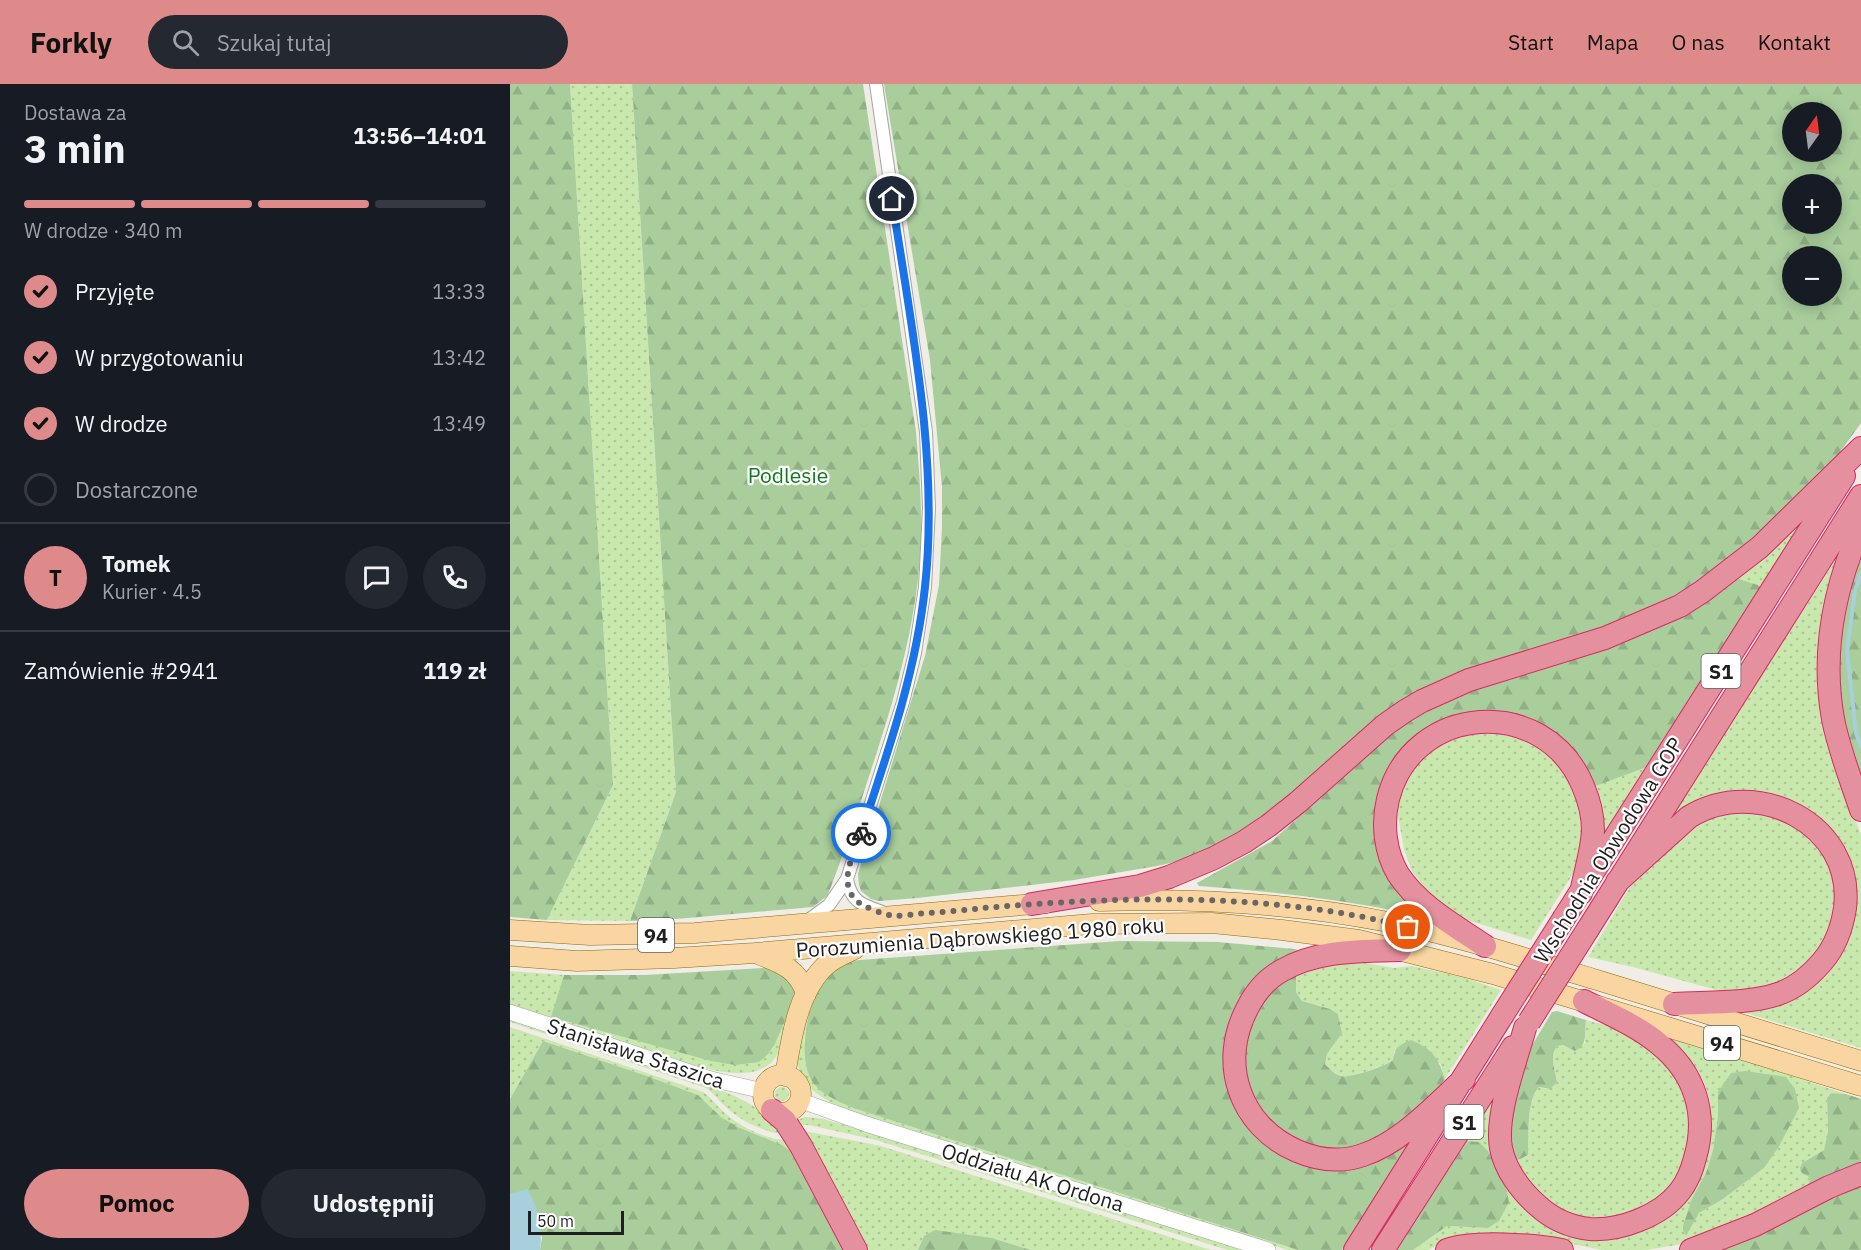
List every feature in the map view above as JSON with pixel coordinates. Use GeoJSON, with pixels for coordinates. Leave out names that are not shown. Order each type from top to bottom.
{"type":"FeatureCollection","features":[{"type":"Feature","properties":{"kind":"highway","name":"Wschodnia Obwodowa GOP"},"geometry":{"type":"LineString","coordinates":[[1355,1250],[1861,449]]}},
{"type":"Feature","properties":{"kind":"highway"},"geometry":{"type":"LineString","coordinates":[[1032,904],[1140,886],[1169,877],[1214,858],[1268,826],[1385,725],[1422,701],[1469,680],[1605,639],[1680,606],[1760,546],[1861,449]]}},
{"type":"Feature","properties":{"kind":"highway","name":"Wschodnia Obwodowa GOP"},"geometry":{"type":"LineString","coordinates":[[1383,1250],[1861,496]]}},
{"type":"Feature","properties":{"kind":"highway"},"geometry":{"type":"LineString","coordinates":[[1861,527],[1851,549],[1837,593],[1830,629],[1828,663],[1833,721],[1861,810]]}},
{"type":"Feature","properties":{"kind":"highway"},"geometry":{"type":"LineString","coordinates":[[1485,946],[1418,899],[1391,861],[1385,833],[1391,788],[1402,765],[1426,741],[1439,732],[1468,723],[1487,721],[1506,723],[1531,731],[1566,757],[1577,772],[1591,809],[1593,829],[1581,892]]}},
{"type":"Feature","properties":{"kind":"highway"},"geometry":{"type":"LineString","coordinates":[[1617,882],[1689,818],[1717,804],[1735,801],[1765,803],[1786,810],[1806,821],[1826,842],[1839,864],[1846,891],[1841,927],[1830,953],[1802,982],[1768,997],[1674,1004]]}},
{"type":"Feature","properties":{"kind":"highway"},"geometry":{"type":"LineString","coordinates":[[1400,950],[1342,952],[1315,957],[1280,971],[1266,982],[1252,999],[1243,1016],[1234,1045],[1234,1066],[1238,1086],[1246,1104],[1255,1120],[1268,1134],[1288,1147],[1319,1159],[1348,1160],[1384,1145],[1412,1126],[1464,1079]]}},
{"type":"Feature","properties":{"kind":"highway"},"geometry":{"type":"LineString","coordinates":[[1527,1025],[1503,1105],[1499,1130],[1501,1149],[1509,1170],[1519,1186],[1545,1212],[1561,1221],[1590,1229],[1607,1228],[1636,1221],[1665,1206],[1679,1192],[1688,1178],[1699,1147],[1701,1118],[1697,1098],[1684,1071],[1659,1043],[1584,1001]]}},
{"type":"Feature","properties":{"kind":"highway"},"geometry":{"type":"LineString","coordinates":[[768,1100],[801,1146],[856,1250]]}},
{"type":"Feature","properties":{"kind":"highway"},"geometry":{"type":"LineString","coordinates":[[1690,1250],[1755,1225],[1820,1191],[1861,1174]]}},
{"type":"Feature","properties":{"kind":"highway"},"geometry":{"type":"LineString","coordinates":[[1447,1250],[1466,1246],[1500,1245],[1528,1245],[1562,1250]]}},
{"type":"Feature","properties":{"kind":"main road","name":"Porozumienia Dąbrowskiego 1980 roku"},"geometry":{"type":"LineString","coordinates":[[510,930],[547,934],[639,936],[1087,901],[1187,899],[1253,903],[1389,922],[1485,946],[1861,1061]]}},
{"type":"Feature","properties":{"kind":"main road","name":"Porozumienia Dąbrowskiego 1980 roku"},"geometry":{"type":"LineString","coordinates":[[510,956],[577,961],[674,958],[1092,924],[1212,923],[1332,936],[1400,950],[1493,974],[1861,1086]]}},
{"type":"Feature","properties":{"kind":"main road"},"geometry":{"type":"LineString","coordinates":[[785,1076],[792,1036],[806,994],[823,967],[864,944]]}},
{"type":"Feature","properties":{"kind":"main road"},"geometry":{"type":"LineString","coordinates":[[755,953],[793,970],[799,977],[806,994]]}},
{"type":"Feature","properties":{"kind":"main road"},"geometry":{"type":"LineString","coordinates":[[785,1076],[792,1079],[798,1085],[799,1100],[796,1106],[788,1112],[778,1112],[768,1100],[769,1080],[785,1076]]}},
{"type":"Feature","properties":{"kind":"street"},"geometry":{"type":"LineString","coordinates":[[802,924],[829,905],[847,879],[891,744],[909,679],[921,617],[929,537],[926,432],[876,84]]}},
{"type":"Feature","properties":{"kind":"street"},"geometry":{"type":"LineString","coordinates":[[847,879],[852,896],[858,902],[892,916]]}},
{"type":"Feature","properties":{"kind":"street","name":"Stanisława Staszica"},"geometry":{"type":"LineString","coordinates":[[510,1012],[711,1078],[768,1100]]}},
{"type":"Feature","properties":{"kind":"street","name":"Oddziału AK Ordona"},"geometry":{"type":"LineString","coordinates":[[799,1100],[866,1124],[1268,1250]]}},
{"type":"Feature","properties":{"kind":"green space"},"geometry":{"type":"Polygon","coordinates":[[[510,84],[570,84],[613,785],[547,920],[510,917],[510,84]]]}},
{"type":"Feature","properties":{"kind":"green space"},"geometry":{"type":"Polygon","coordinates":[[[570,84],[632,84],[676,792],[630,921],[547,920],[613,785],[570,84]]]}},
{"type":"Feature","properties":{"kind":"green space","name":"Podlesie"},"geometry":{"type":"Polygon","coordinates":[[[632,84],[863,84],[916,432],[921,500],[921,541],[911,624],[891,705],[831,887],[827,896],[813,907],[630,921],[676,792],[632,84]]]}},
{"type":"Feature","properties":{"kind":"green space"},"geometry":{"type":"Polygon","coordinates":[[[884,84],[1861,84],[1861,423],[1827,470],[1798,499],[1715,572],[1663,602],[1624,619],[1553,644],[1504,658],[1227,841],[1179,861],[1074,880],[879,901],[871,899],[861,891],[858,874],[925,656],[939,585],[942,487],[930,360],[884,84]]]}},
{"type":"Feature","properties":{"kind":"green space"},"geometry":{"type":"Polygon","coordinates":[[[1815,502],[1764,587],[1736,578],[1815,502]]]}},
{"type":"Feature","properties":{"kind":"green space"},"geometry":{"type":"Polygon","coordinates":[[[1861,537],[1861,785],[1845,733],[1835,677],[1844,588],[1861,537]]]}},
{"type":"Feature","properties":{"kind":"green space"},"geometry":{"type":"Polygon","coordinates":[[[1844,544],[1843,786],[1861,835],[1861,1048],[1736,1010],[1801,994],[1825,977],[1836,964],[1845,946],[1849,862],[1841,842],[1819,818],[1802,807],[1748,791],[1730,792],[1712,797],[1659,832],[1825,577],[1844,544]]]}},
{"type":"Feature","properties":{"kind":"green space"},"geometry":{"type":"Polygon","coordinates":[[[1736,578],[1764,587],[1647,767],[1593,787],[1509,714],[1483,711],[1467,713],[1437,722],[1418,734],[1390,766],[1378,799],[1413,904],[1413,911],[1407,913],[1303,896],[1199,886],[1197,883],[1272,841],[1388,737],[1426,708],[1736,578]]]}},
{"type":"Feature","properties":{"kind":"green space"},"geometry":{"type":"Polygon","coordinates":[[[1462,731],[1511,732],[1555,756],[1577,790],[1584,835],[1576,869],[1531,940],[1464,919],[1449,909],[1425,888],[1412,871],[1404,850],[1397,810],[1399,791],[1416,760],[1462,731]]]}},
{"type":"Feature","properties":{"kind":"green space"},"geometry":{"type":"Polygon","coordinates":[[[1647,767],[1603,843],[1593,787],[1647,767]]]}},
{"type":"Feature","properties":{"kind":"green space"},"geometry":{"type":"Polygon","coordinates":[[[1714,811],[1777,814],[1824,847],[1838,895],[1829,941],[1785,985],[1735,995],[1588,957],[1638,874],[1714,811]]]}},
{"type":"Feature","properties":{"kind":"green space"},"geometry":{"type":"Polygon","coordinates":[[[1120,941],[1218,942],[1294,949],[1303,952],[1285,963],[1227,1057],[1292,1160],[1416,1135],[1342,1250],[1298,1250],[856,1109],[824,1093],[810,1076],[806,1064],[805,1034],[811,1004],[823,978],[846,961],[1120,941]]]}},
{"type":"Feature","properties":{"kind":"green space"},"geometry":{"type":"Polygon","coordinates":[[[1356,961],[1394,968],[1412,966],[1462,977],[1501,990],[1445,1079],[1440,1063],[1394,1051],[1393,1060],[1360,1073],[1341,1076],[1325,1064],[1327,1054],[1342,1033],[1338,1014],[1330,1009],[1302,1001],[1296,992],[1296,972],[1320,964],[1356,961]]]}},
{"type":"Feature","properties":{"kind":"green space"},"geometry":{"type":"Polygon","coordinates":[[[775,968],[788,975],[795,992],[794,1000],[775,1044],[759,1062],[735,1065],[711,1061],[551,1017],[564,975],[645,975],[775,968]]]}},
{"type":"Feature","properties":{"kind":"green space"},"geometry":{"type":"Polygon","coordinates":[[[510,971],[564,975],[552,1016],[775,1044],[794,1000],[784,1042],[771,1063],[751,1072],[717,1071],[695,1066],[510,1005],[510,971]]]}},
{"type":"Feature","properties":{"kind":"green space"},"geometry":{"type":"Polygon","coordinates":[[[1296,972],[1296,992],[1302,1001],[1330,1009],[1338,1014],[1342,1033],[1327,1054],[1325,1064],[1335,1073],[1346,1076],[1382,1066],[1393,1060],[1398,1047],[1411,1040],[1429,1050],[1440,1065],[1445,1079],[1430,1099],[1373,1145],[1323,1150],[1273,1129],[1250,1092],[1243,1059],[1243,1046],[1255,1010],[1272,989],[1296,972]]]}},
{"type":"Feature","properties":{"kind":"green space"},"geometry":{"type":"Polygon","coordinates":[[[1557,1011],[1586,1020],[1584,1042],[1575,1051],[1563,1045],[1557,1046],[1553,1054],[1553,1063],[1557,1082],[1550,1089],[1539,1087],[1535,1093],[1530,1109],[1528,1155],[1514,1162],[1508,1119],[1528,1052],[1552,1012],[1557,1011]]]}},
{"type":"Feature","properties":{"kind":"green space"},"geometry":{"type":"Polygon","coordinates":[[[808,1013],[804,1042],[856,1109],[1298,1250],[1288,1250],[844,1109],[810,1088],[799,1071],[799,1045],[808,1013]]]}},
{"type":"Feature","properties":{"kind":"green space"},"geometry":{"type":"Polygon","coordinates":[[[510,1020],[723,1091],[756,1108],[771,1119],[783,1134],[761,1128],[732,1113],[706,1088],[510,1022],[510,1020]]]}},
{"type":"Feature","properties":{"kind":"green space"},"geometry":{"type":"Polygon","coordinates":[[[1586,1020],[1617,1028],[1633,1037],[1677,1074],[1692,1110],[1689,1159],[1664,1199],[1606,1222],[1574,1218],[1536,1193],[1514,1162],[1528,1155],[1529,1119],[1535,1093],[1539,1087],[1547,1089],[1557,1082],[1553,1054],[1557,1046],[1563,1045],[1575,1051],[1585,1043],[1586,1020]]]}},
{"type":"Feature","properties":{"kind":"green space"},"geometry":{"type":"Polygon","coordinates":[[[510,1027],[703,1092],[744,1127],[761,1135],[785,1140],[809,1172],[782,1145],[738,1127],[721,1117],[698,1095],[543,1041],[510,1099],[510,1027]]]}},
{"type":"Feature","properties":{"kind":"green space"},"geometry":{"type":"Polygon","coordinates":[[[1659,1032],[1846,1094],[1831,1093],[1827,1098],[1828,1131],[1824,1150],[1802,1163],[1801,1172],[1810,1180],[1806,1188],[1745,1219],[1687,1243],[1647,1250],[1602,1250],[1558,1241],[1446,1241],[1428,1250],[1413,1250],[1447,1226],[1488,1228],[1494,1189],[1493,1163],[1488,1153],[1480,1145],[1467,1141],[1497,1091],[1492,1135],[1532,1212],[1634,1233],[1709,1144],[1712,1121],[1710,1100],[1704,1082],[1684,1055],[1659,1032]],[[1718,1092],[1718,1116],[1713,1150],[1706,1173],[1692,1198],[1685,1236],[1699,1213],[1723,1199],[1764,1168],[1718,1092]]]}},
{"type":"Feature","properties":{"kind":"green space"},"geometry":{"type":"Polygon","coordinates":[[[543,1041],[698,1095],[721,1117],[738,1127],[782,1145],[793,1153],[848,1250],[540,1250],[542,1237],[510,1194],[510,1099],[543,1041]]]}},
{"type":"Feature","properties":{"kind":"green space"},"geometry":{"type":"Polygon","coordinates":[[[1745,1071],[1786,1077],[1795,1089],[1799,1108],[1778,1148],[1764,1168],[1723,1199],[1699,1213],[1686,1236],[1683,1226],[1692,1198],[1706,1173],[1713,1150],[1718,1116],[1718,1092],[1731,1073],[1745,1071]]]}},
{"type":"Feature","properties":{"kind":"green space"},"geometry":{"type":"Polygon","coordinates":[[[779,1087],[785,1087],[789,1094],[785,1101],[779,1101],[775,1097],[775,1091],[779,1087]]]}},
{"type":"Feature","properties":{"kind":"green space"},"geometry":{"type":"Polygon","coordinates":[[[1831,1093],[1846,1094],[1861,1099],[1861,1166],[1806,1188],[1810,1180],[1800,1168],[1802,1163],[1824,1150],[1828,1131],[1827,1098],[1831,1093]]]}},
{"type":"Feature","properties":{"kind":"green space"},"geometry":{"type":"Polygon","coordinates":[[[805,1117],[819,1118],[884,1136],[1247,1250],[1228,1250],[876,1140],[809,1125],[796,1128],[797,1120],[805,1117]]]}},
{"type":"Feature","properties":{"kind":"green space"},"geometry":{"type":"Polygon","coordinates":[[[804,1131],[881,1146],[1211,1250],[1031,1250],[992,1238],[924,1236],[918,1250],[864,1250],[804,1131]]]}},
{"type":"Feature","properties":{"kind":"green space"},"geometry":{"type":"Polygon","coordinates":[[[1467,1141],[1479,1142],[1488,1151],[1506,1186],[1509,1202],[1499,1221],[1488,1228],[1447,1226],[1413,1250],[1395,1250],[1467,1141]]]}},
{"type":"Feature","properties":{"kind":"green space"},"geometry":{"type":"Polygon","coordinates":[[[1861,1180],[1861,1250],[1715,1250],[1861,1180]]]}},
{"type":"Feature","properties":{"kind":"green space"},"geometry":{"type":"Polygon","coordinates":[[[935,1230],[992,1238],[1031,1250],[918,1250],[924,1236],[935,1230]]]}},
{"type":"Feature","properties":{"kind":"water"},"geometry":{"type":"Polygon","coordinates":[[[527,1189],[539,1218],[540,1250],[510,1250],[510,1194],[527,1189]]]}},
{"type":"Feature","properties":{"kind":"waterway"},"geometry":{"type":"LineString","coordinates":[[1861,574],[1855,591],[1847,650],[1856,733],[1861,747]]}},
{"type":"Feature","properties":{"kind":"way so far"},"geometry":{"type":"LineString","coordinates":[[861,833],[847,879],[849,888],[852,896],[858,902],[892,916],[1032,904],[1187,899],[1253,903],[1323,911],[1408,927]]}},
{"type":"Feature","properties":{"kind":"route"},"geometry":{"type":"LineString","coordinates":[[861,833],[891,744],[918,638],[929,537],[926,432],[892,199]]}}]}
